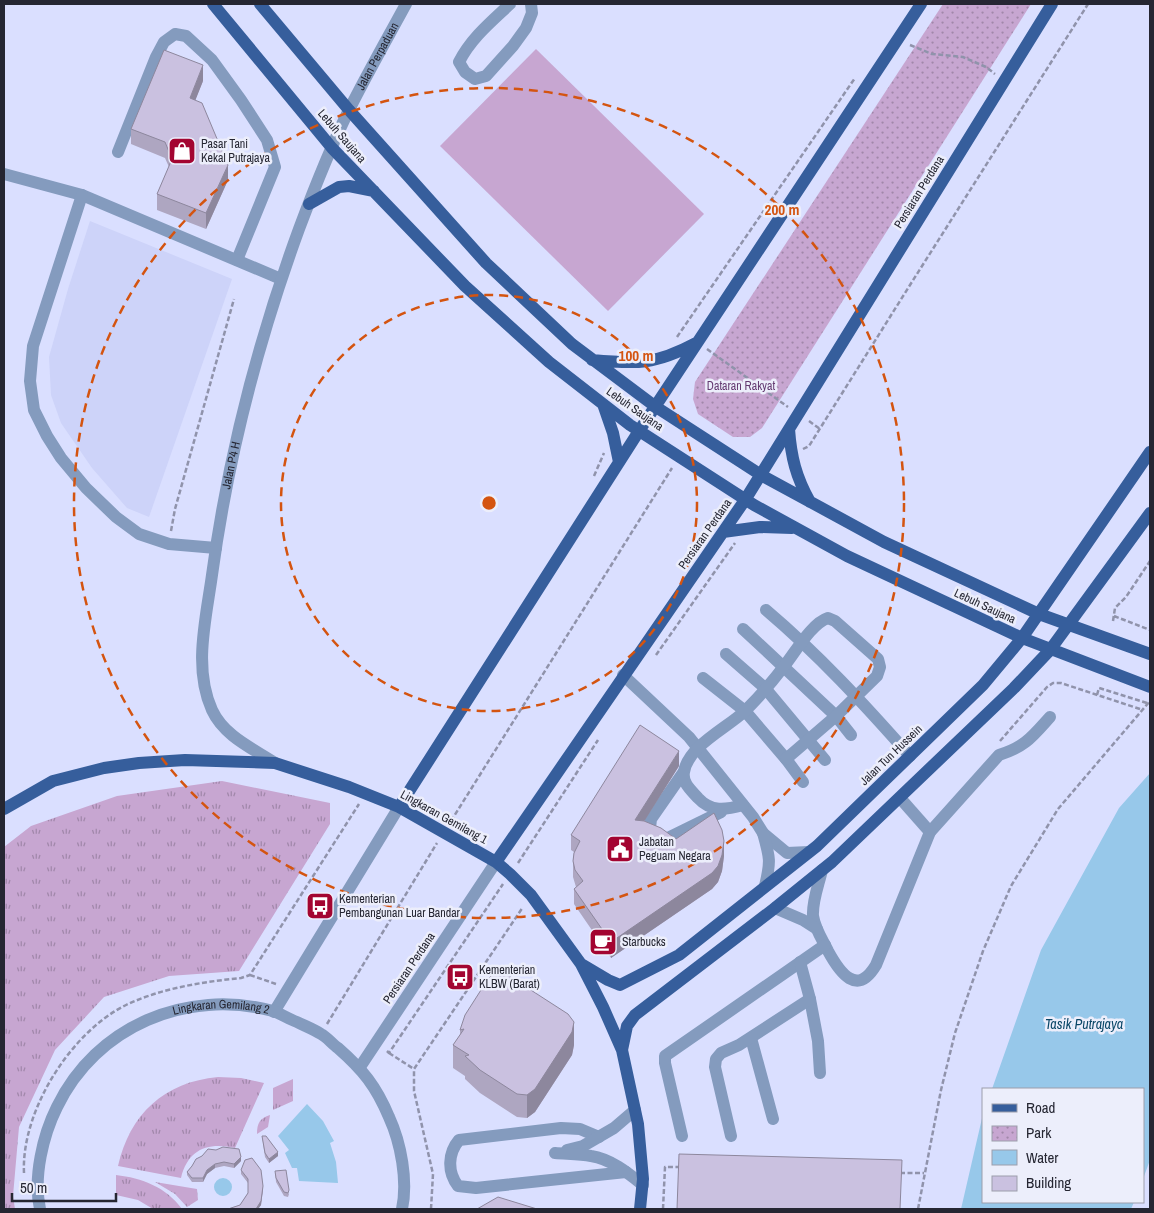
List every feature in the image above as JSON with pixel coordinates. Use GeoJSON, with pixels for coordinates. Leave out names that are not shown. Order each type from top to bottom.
{"type":"FeatureCollection","features":[{"type":"Feature","properties":{"kind":"main road","name":"Lebuh Saujana"},"geometry":{"type":"LineString","coordinates":[[213,4],[332,148],[465,286],[550,362],[639,431],[746,500],[793,528],[847,556],[1022,638],[1150,687]]}},
{"type":"Feature","properties":{"kind":"main road","name":"Lebuh Saujana"},"geometry":{"type":"LineString","coordinates":[[260,4],[349,110],[486,263],[572,344],[656,407],[761,475],[884,542],[1039,614],[1150,654]]}},
{"type":"Feature","properties":{"kind":"main road"},"geometry":{"type":"LineString","coordinates":[[399,807],[639,431],[921,4]]}},
{"type":"Feature","properties":{"kind":"main road","name":"Persiaran Perdana"},"geometry":{"type":"LineString","coordinates":[[496,862],[623,675],[746,500],[1052,4]]}},
{"type":"Feature","properties":{"kind":"main road"},"geometry":{"type":"LineString","coordinates":[[309,204],[339,187],[349,186],[374,191]]}},
{"type":"Feature","properties":{"kind":"main road"},"geometry":{"type":"LineString","coordinates":[[592,360],[626,363],[651,362],[674,355],[697,343]]}},
{"type":"Feature","properties":{"kind":"main road"},"geometry":{"type":"LineString","coordinates":[[603,404],[613,433],[619,462]]}},
{"type":"Feature","properties":{"kind":"main road"},"geometry":{"type":"LineString","coordinates":[[789,429],[791,454],[799,483],[810,502]]}},
{"type":"Feature","properties":{"kind":"main road","name":"Jalan Tun Hussein"},"geometry":{"type":"LineString","coordinates":[[581,964],[620,985],[679,954],[808,852],[983,685],[1022,638],[1150,452]]}},
{"type":"Feature","properties":{"kind":"main road"},"geometry":{"type":"LineString","coordinates":[[622,1050],[627,1026],[635,1015],[832,862],[1014,688],[1050,650],[1150,513]]}},
{"type":"Feature","properties":{"kind":"main road"},"geometry":{"type":"LineString","coordinates":[[723,532],[760,527],[793,528]]}},
{"type":"Feature","properties":{"kind":"main road","name":"Lingkaran Gemilang 1"},"geometry":{"type":"LineString","coordinates":[[4,809],[53,781],[104,768],[139,763],[185,760],[275,762],[399,807],[496,862],[531,895],[581,964],[604,1007],[622,1050],[638,1124],[643,1186],[640,1209]]}},
{"type":"Feature","properties":{"kind":"street","name":"Jalan Perpaduan"},"geometry":{"type":"LineString","coordinates":[[332,148],[349,110],[406,4]]}},
{"type":"Feature","properties":{"kind":"street"},"geometry":{"type":"LineString","coordinates":[[510,4],[478,34],[459,62],[465,72],[475,79],[486,76],[513,46],[526,28],[532,13],[530,4]]}},
{"type":"Feature","properties":{"kind":"street"},"geometry":{"type":"LineString","coordinates":[[118,152],[156,57],[164,42],[175,34],[186,36],[212,60],[241,100],[267,140],[274,167],[237,260]]}},
{"type":"Feature","properties":{"kind":"street","name":"Jalan P4 H"},"geometry":{"type":"LineString","coordinates":[[275,762],[230,734],[213,712],[207,698],[202,673],[203,639],[225,495],[246,399],[281,279],[332,148]]}},
{"type":"Feature","properties":{"kind":"street"},"geometry":{"type":"LineString","coordinates":[[4,174],[82,195],[281,279]]}},
{"type":"Feature","properties":{"kind":"street"},"geometry":{"type":"LineString","coordinates":[[82,195],[33,346],[30,381],[34,410],[61,458],[92,494],[116,517],[139,534],[168,544],[216,548]]}},
{"type":"Feature","properties":{"kind":"street"},"geometry":{"type":"LineString","coordinates":[[766,610],[803,640],[857,696],[910,756]]}},
{"type":"Feature","properties":{"kind":"street"},"geometry":{"type":"LineString","coordinates":[[743,805],[726,810],[666,839],[656,836],[650,828],[651,819],[684,773],[688,760],[698,748],[745,711],[784,666],[803,640],[822,619],[828,618],[835,621],[878,659],[880,667],[877,676],[857,696],[786,759]]}},
{"type":"Feature","properties":{"kind":"street"},"geometry":{"type":"LineString","coordinates":[[743,628],[836,716],[852,735]]}},
{"type":"Feature","properties":{"kind":"street"},"geometry":{"type":"LineString","coordinates":[[726,654],[764,688],[825,760]]}},
{"type":"Feature","properties":{"kind":"street"},"geometry":{"type":"LineString","coordinates":[[623,675],[698,748],[763,833],[787,853],[808,852]]}},
{"type":"Feature","properties":{"kind":"street"},"geometry":{"type":"LineString","coordinates":[[702,678],[745,711],[803,782]]}},
{"type":"Feature","properties":{"kind":"street"},"geometry":{"type":"LineString","coordinates":[[822,870],[813,914],[816,929],[834,963],[848,979],[856,981],[865,978],[872,971],[930,832],[999,755],[1027,743],[1050,717]]}},
{"type":"Feature","properties":{"kind":"street"},"geometry":{"type":"LineString","coordinates":[[684,773],[686,784],[701,802],[711,808],[726,810]]}},
{"type":"Feature","properties":{"kind":"street"},"geometry":{"type":"LineString","coordinates":[[900,798],[930,832]]}},
{"type":"Feature","properties":{"kind":"street"},"geometry":{"type":"LineString","coordinates":[[274,1012],[399,807]]}},
{"type":"Feature","properties":{"kind":"street"},"geometry":{"type":"LineString","coordinates":[[763,833],[770,856],[765,886]]}},
{"type":"Feature","properties":{"kind":"street","name":"Persiaran Perdana"},"geometry":{"type":"LineString","coordinates":[[360,1067],[496,862]]}},
{"type":"Feature","properties":{"kind":"street"},"geometry":{"type":"LineString","coordinates":[[775,908],[803,920],[816,929]]}},
{"type":"Feature","properties":{"kind":"street"},"geometry":{"type":"LineString","coordinates":[[682,1136],[665,1063],[666,1056],[825,944]]}},
{"type":"Feature","properties":{"kind":"street"},"geometry":{"type":"LineString","coordinates":[[800,962],[810,999],[818,1041],[820,1072]]}},
{"type":"Feature","properties":{"kind":"street"},"geometry":{"type":"LineString","coordinates":[[731,1136],[715,1067],[716,1059],[721,1053],[751,1038],[810,999]]}},
{"type":"Feature","properties":{"kind":"street","name":"Lingkaran Gemilang 2"},"geometry":{"type":"LineString","coordinates":[[40,1209],[39,1164],[48,1125],[65,1089],[90,1058],[121,1033],[156,1015],[195,1006],[235,1004],[274,1012],[322,1034],[360,1067],[381,1097],[396,1131],[403,1167],[402,1209]]}},
{"type":"Feature","properties":{"kind":"street"},"geometry":{"type":"LineString","coordinates":[[751,1038],[773,1119]]}},
{"type":"Feature","properties":{"kind":"street"},"geometry":{"type":"LineString","coordinates":[[635,1110],[614,1128],[583,1146],[555,1154],[593,1156],[612,1163],[643,1186]]}},
{"type":"Feature","properties":{"kind":"street"},"geometry":{"type":"LineString","coordinates":[[599,1137],[580,1129],[561,1128],[459,1140],[452,1148],[450,1167],[452,1178],[458,1186],[476,1188],[626,1172]]}},
{"type":"Feature","properties":{"kind":"path"},"geometry":{"type":"LineString","coordinates":[[896,41],[932,54],[963,56],[992,72]]}},
{"type":"Feature","properties":{"kind":"path"},"geometry":{"type":"LineString","coordinates":[[168,544],[175,509],[234,299]]}},
{"type":"Feature","properties":{"kind":"path"},"geometry":{"type":"LineString","coordinates":[[697,343],[820,429]]}},
{"type":"Feature","properties":{"kind":"path"},"geometry":{"type":"LineString","coordinates":[[322,1034],[443,833],[680,456]]}},
{"type":"Feature","properties":{"kind":"path"},"geometry":{"type":"LineString","coordinates":[[1113,621],[1115,608],[1126,597],[1150,561]]}},
{"type":"Feature","properties":{"kind":"path"},"geometry":{"type":"LineString","coordinates":[[1114,616],[1150,630]]}},
{"type":"Feature","properties":{"kind":"path"},"geometry":{"type":"LineString","coordinates":[[918,1209],[924,1173],[955,1033],[984,951],[1011,886],[1058,809],[1150,703],[1099,688],[1097,695]]}},
{"type":"Feature","properties":{"kind":"path"},"geometry":{"type":"LineString","coordinates":[[250,975],[365,794]]}},
{"type":"Feature","properties":{"kind":"path"},"geometry":{"type":"LineString","coordinates":[[431,1209],[433,1174],[414,1091],[414,1069],[531,895]]}},
{"type":"Feature","properties":{"kind":"path"},"geometry":{"type":"LineString","coordinates":[[24,1173],[23,1155],[39,1102],[61,1064],[78,1042],[100,1022],[126,1005],[177,987],[241,978],[250,975],[276,984]]}},
{"type":"Feature","properties":{"kind":"path"},"geometry":{"type":"LineString","coordinates":[[389,1053],[414,1069]]}},
{"type":"Feature","properties":{"kind":"path"},"geometry":{"type":"LineString","coordinates":[[663,1209],[666,1167],[685,1167]]}},
{"type":"Feature","properties":{"kind":"path"},"geometry":{"type":"LineString","coordinates":[[894,1172],[924,1173]]}},
{"type":"Feature","properties":{"kind":"shaded area"},"geometry":{"type":"Polygon","coordinates":[[[90,221],[232,279],[149,517],[127,508],[92,468],[61,423],[51,395],[49,357],[90,221]]]}},
{"type":"Feature","properties":{"kind":"green space","name":"Dataran Rakyat"},"geometry":{"type":"Polygon","coordinates":[[[943,4],[1031,4],[762,428],[750,437],[733,437],[698,414],[693,399],[695,382],[943,4]]]}},
{"type":"Feature","properties":{"kind":"green space"},"geometry":{"type":"Polygon","coordinates":[[[536,49],[704,214],[608,311],[440,146],[536,49]]]}},
{"type":"Feature","properties":{"kind":"green space"},"geometry":{"type":"Polygon","coordinates":[[[222,781],[330,803],[330,824],[239,971],[169,976],[104,997],[55,1050],[19,1127],[13,1196],[15,1209],[4,1209],[4,847],[31,826],[117,796],[222,781]]]}},
{"type":"Feature","properties":{"kind":"green space"},"geometry":{"type":"Polygon","coordinates":[[[218,1077],[241,1078],[264,1083],[235,1148],[216,1146],[200,1150],[189,1160],[181,1178],[118,1166],[131,1131],[152,1104],[181,1086],[199,1080],[218,1077]]]}},
{"type":"Feature","properties":{"kind":"green space"},"geometry":{"type":"Polygon","coordinates":[[[293,1079],[293,1101],[273,1110],[273,1088],[293,1079]]]}},
{"type":"Feature","properties":{"kind":"green space"},"geometry":{"type":"Polygon","coordinates":[[[270,1115],[268,1127],[257,1134],[260,1122],[270,1115]]]}},
{"type":"Feature","properties":{"kind":"green space"},"geometry":{"type":"Polygon","coordinates":[[[116,1175],[135,1178],[161,1189],[176,1201],[182,1209],[153,1209],[138,1200],[116,1195],[116,1175]]]}},
{"type":"Feature","properties":{"kind":"green space"},"geometry":{"type":"Polygon","coordinates":[[[155,1182],[197,1189],[198,1200],[187,1207],[175,1194],[155,1182]]]}},
{"type":"Feature","properties":{"kind":"water","name":"Tasik Putrajaya"},"geometry":{"type":"Polygon","coordinates":[[[1150,773],[1150,1160],[1144,1176],[1144,1088],[992,1088],[1041,950],[1119,808],[1150,773]]]}},
{"type":"Feature","properties":{"kind":"water"},"geometry":{"type":"Polygon","coordinates":[[[307,1104],[323,1121],[334,1141],[330,1143],[336,1162],[338,1183],[299,1181],[297,1168],[292,1168],[285,1153],[289,1150],[278,1136],[307,1104]]]}},
{"type":"Feature","properties":{"kind":"water"},"geometry":{"type":"Polygon","coordinates":[[[982,1118],[982,1203],[1134,1203],[1131,1209],[961,1209],[982,1118]]]}},
{"type":"Feature","properties":{"kind":"water"},"geometry":{"type":"Polygon","coordinates":[[[219,1178],[227,1178],[232,1183],[230,1194],[219,1196],[214,1191],[214,1183],[219,1178]]]}},
{"type":"Feature","properties":{"kind":"building","name":"Pasar Tani Kekal Putrajaya"},"geometry":{"type":"Polygon","coordinates":[[[164,50],[203,65],[190,98],[202,103],[228,165],[206,213],[157,194],[172,159],[165,142],[131,129],[164,50]]]}},
{"type":"Feature","properties":{"kind":"building","name":"Jabatan Peguam Negara"},"geometry":{"type":"Polygon","coordinates":[[[640,725],[679,751],[635,820],[644,821],[661,828],[676,839],[714,813],[722,830],[724,841],[718,866],[712,873],[611,942],[574,889],[583,881],[575,870],[573,861],[574,853],[580,841],[571,835],[640,725]]]}},
{"type":"Feature","properties":{"kind":"building"},"geometry":{"type":"Polygon","coordinates":[[[498,972],[506,974],[568,1014],[574,1022],[572,1032],[535,1089],[527,1095],[517,1094],[480,1070],[465,1056],[469,1055],[453,1045],[464,1029],[460,1030],[465,1015],[488,979],[498,972]]]}},
{"type":"Feature","properties":{"kind":"building"},"geometry":{"type":"Polygon","coordinates":[[[262,1136],[266,1136],[278,1152],[269,1159],[265,1153],[262,1136]]]}},
{"type":"Feature","properties":{"kind":"building"},"geometry":{"type":"Polygon","coordinates":[[[223,1147],[239,1149],[241,1157],[234,1164],[224,1162],[215,1164],[207,1170],[203,1178],[192,1178],[187,1172],[196,1159],[202,1156],[208,1149],[216,1150],[223,1147]]]}},
{"type":"Feature","properties":{"kind":"building"},"geometry":{"type":"Polygon","coordinates":[[[679,1154],[902,1160],[900,1209],[677,1209],[679,1154]]]}},
{"type":"Feature","properties":{"kind":"building"},"geometry":{"type":"Polygon","coordinates":[[[252,1158],[261,1170],[263,1186],[261,1201],[256,1209],[228,1209],[240,1205],[248,1193],[248,1179],[241,1170],[245,1160],[252,1158]]]}},
{"type":"Feature","properties":{"kind":"building"},"geometry":{"type":"Polygon","coordinates":[[[286,1170],[288,1193],[284,1192],[276,1178],[275,1171],[286,1170]]]}},
{"type":"Feature","properties":{"kind":"building"},"geometry":{"type":"Polygon","coordinates":[[[498,1197],[537,1209],[477,1209],[498,1197]]]}},
{"type":"Feature","properties":{"kind":"place","name":"Pasar Tani Kekal Putrajaya"},"geometry":{"type":"Point","coordinates":[182,151]}},
{"type":"Feature","properties":{"kind":"place","name":"Jabatan Peguam Negara"},"geometry":{"type":"Point","coordinates":[620,849]}},
{"type":"Feature","properties":{"kind":"place","name":"Kementerian Pembangunan Luar Bandar"},"geometry":{"type":"Point","coordinates":[320,906]}},
{"type":"Feature","properties":{"kind":"place","name":"Starbucks"},"geometry":{"type":"Point","coordinates":[603,942]}},
{"type":"Feature","properties":{"kind":"place","name":"Kementerian KLBW (Barat)"},"geometry":{"type":"Point","coordinates":[460,977]}}]}
